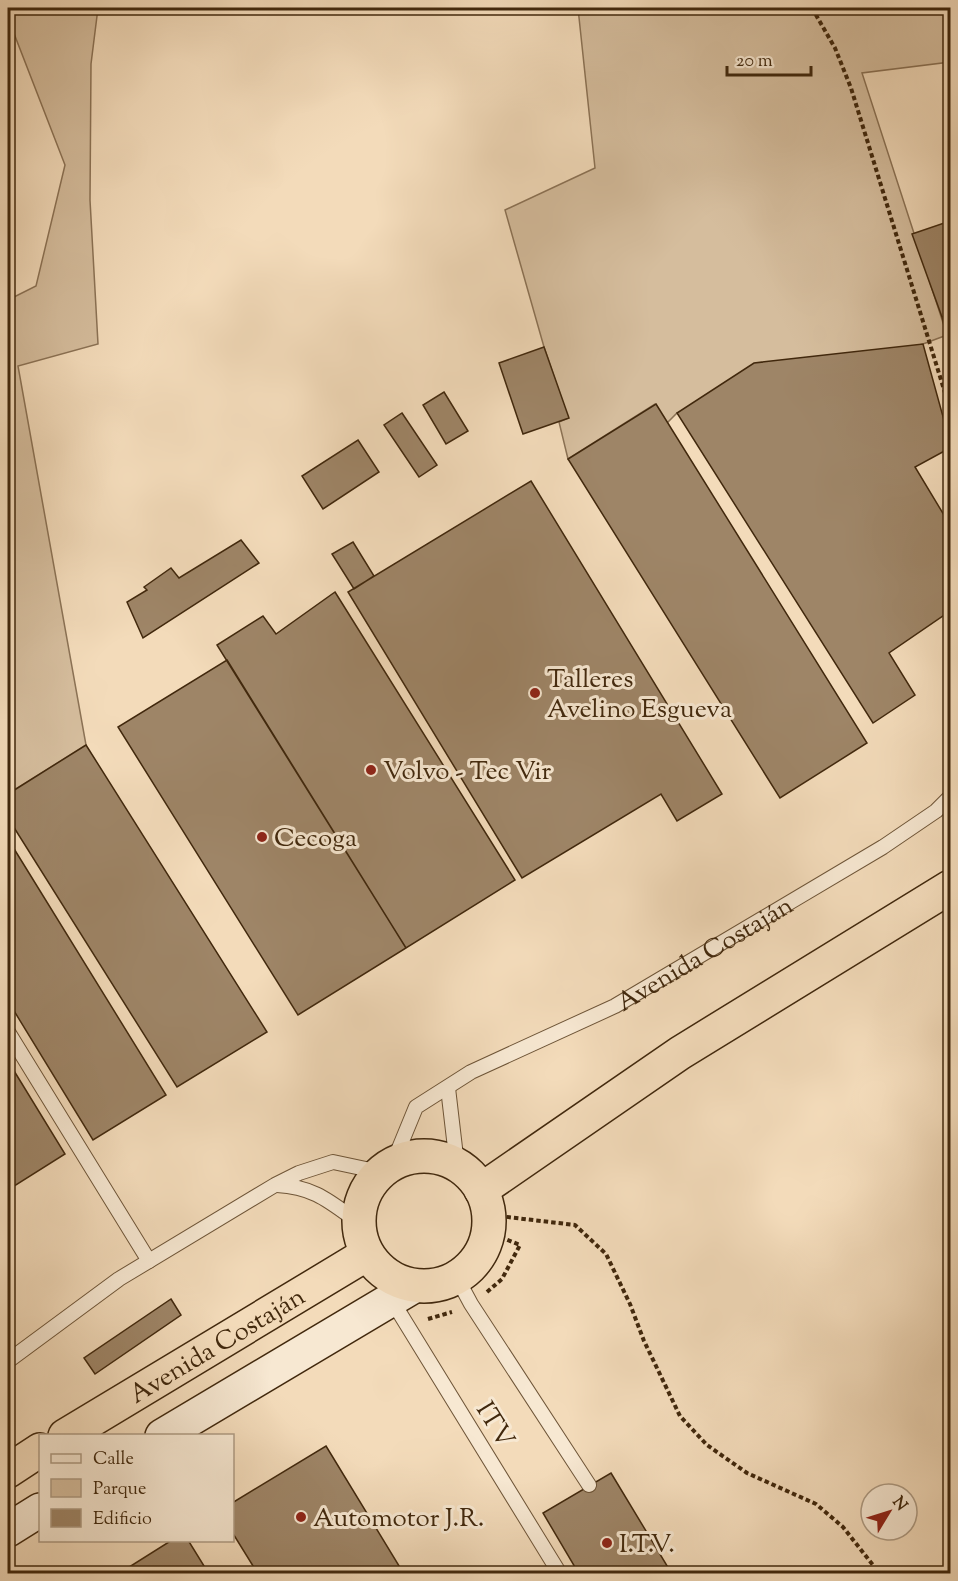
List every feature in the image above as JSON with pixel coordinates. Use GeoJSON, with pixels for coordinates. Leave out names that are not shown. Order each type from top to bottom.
{"type":"FeatureCollection","features":[{"type":"Feature","properties":{"kind":"highway"},"geometry":{"type":"LineString","coordinates":[[485,1203],[680,1053],[951,887]]}},
{"type":"Feature","properties":{"kind":"highway"},"geometry":{"type":"LineString","coordinates":[[414,1156],[436,1156],[457,1165],[471,1176],[485,1203],[488,1233],[484,1246],[468,1270],[457,1278],[437,1285],[402,1292],[395,1280],[379,1269],[367,1254],[360,1238],[358,1222],[361,1203],[368,1186],[386,1167],[414,1156]]}},
{"type":"Feature","properties":{"kind":"highway","name":"Avenida Costaján"},"geometry":{"type":"LineString","coordinates":[[68,1434],[367,1254]]}},
{"type":"Feature","properties":{"kind":"highway"},"geometry":{"type":"LineString","coordinates":[[8,1471],[39,1451]]}},
{"type":"Feature","properties":{"kind":"street","name":"Avenida Costaján"},"geometry":{"type":"LineString","coordinates":[[165,1434],[402,1292]]}},
{"type":"Feature","properties":{"kind":"street"},"geometry":{"type":"LineString","coordinates":[[8,1530],[39,1511]]}},
{"type":"Feature","properties":{"kind":"lane","name":"Avenida Costaján"},"geometry":{"type":"LineString","coordinates":[[386,1167],[416,1107],[471,1072],[615,1006],[883,847],[936,811],[951,797]]}},
{"type":"Feature","properties":{"kind":"lane"},"geometry":{"type":"LineString","coordinates":[[8,1032],[149,1261]]}},
{"type":"Feature","properties":{"kind":"lane"},"geometry":{"type":"LineString","coordinates":[[448,1088],[457,1165]]}},
{"type":"Feature","properties":{"kind":"lane"},"geometry":{"type":"LineString","coordinates":[[8,1362],[119,1279],[275,1185],[299,1173],[333,1162],[386,1167]]}},
{"type":"Feature","properties":{"kind":"lane"},"geometry":{"type":"LineString","coordinates":[[275,1185],[297,1186],[316,1192],[358,1222]]}},
{"type":"Feature","properties":{"kind":"lane","name":"ITV"},"geometry":{"type":"LineString","coordinates":[[457,1278],[471,1304],[589,1485]]}},
{"type":"Feature","properties":{"kind":"lane","name":"ITV"},"geometry":{"type":"LineString","coordinates":[[402,1292],[560,1574]]}},
{"type":"Feature","properties":{"kind":"path"},"geometry":{"type":"LineString","coordinates":[[812,8],[835,48],[851,88],[951,409]]}},
{"type":"Feature","properties":{"kind":"path"},"geometry":{"type":"LineString","coordinates":[[485,1203],[575,1225],[606,1254],[680,1416],[707,1445],[747,1473],[816,1504],[843,1527],[880,1574]]}},
{"type":"Feature","properties":{"kind":"green space"},"geometry":{"type":"Polygon","coordinates":[[[8,8],[98,8],[91,64],[90,200],[98,344],[18,366],[86,745],[8,794],[8,300],[36,286],[65,165],[8,18],[8,8]]]}},
{"type":"Feature","properties":{"kind":"green space"},"geometry":{"type":"Polygon","coordinates":[[[578,8],[950,8],[950,62],[862,73],[947,335],[923,344],[677,413],[667,423],[655,404],[568,459],[559,422],[568,418],[544,347],[505,210],[595,168],[578,8]]]}},
{"type":"Feature","properties":{"kind":"building"},"geometry":{"type":"Polygon","coordinates":[[[950,221],[950,314],[942,317],[912,234],[950,221]]]}},
{"type":"Feature","properties":{"kind":"building"},"geometry":{"type":"Polygon","coordinates":[[[950,314],[950,349],[942,317],[950,314]]]}},
{"type":"Feature","properties":{"kind":"building"},"geometry":{"type":"Polygon","coordinates":[[[923,344],[950,448],[915,467],[950,525],[950,611],[889,653],[915,695],[873,723],[677,413],[754,363],[923,344]]]}},
{"type":"Feature","properties":{"kind":"building"},"geometry":{"type":"Polygon","coordinates":[[[544,347],[569,418],[523,434],[499,363],[544,347]]]}},
{"type":"Feature","properties":{"kind":"building"},"geometry":{"type":"Polygon","coordinates":[[[444,392],[468,431],[446,444],[423,405],[444,392]]]}},
{"type":"Feature","properties":{"kind":"building"},"geometry":{"type":"Polygon","coordinates":[[[656,404],[867,743],[780,798],[568,459],[656,404]]]}},
{"type":"Feature","properties":{"kind":"building"},"geometry":{"type":"Polygon","coordinates":[[[402,413],[437,465],[419,477],[384,425],[402,413]]]}},
{"type":"Feature","properties":{"kind":"building"},"geometry":{"type":"Polygon","coordinates":[[[358,440],[379,472],[323,509],[302,476],[358,440]]]}},
{"type":"Feature","properties":{"kind":"building","name":"Talleres Avelino Esgueva"},"geometry":{"type":"Polygon","coordinates":[[[531,481],[722,794],[677,821],[661,794],[522,878],[348,592],[531,481]]]}},
{"type":"Feature","properties":{"kind":"building"},"geometry":{"type":"Polygon","coordinates":[[[241,540],[259,563],[143,638],[127,602],[147,590],[144,587],[171,568],[179,578],[241,540]]]}},
{"type":"Feature","properties":{"kind":"building"},"geometry":{"type":"Polygon","coordinates":[[[353,542],[374,576],[354,589],[332,554],[353,542]]]}},
{"type":"Feature","properties":{"kind":"building","name":"Volvo - Tec Vir"},"geometry":{"type":"Polygon","coordinates":[[[335,592],[515,880],[406,948],[217,645],[263,616],[276,634],[335,592]]]}},
{"type":"Feature","properties":{"kind":"building","name":"Cecoga"},"geometry":{"type":"Polygon","coordinates":[[[227,660],[406,948],[298,1015],[118,727],[227,660]]]}},
{"type":"Feature","properties":{"kind":"building"},"geometry":{"type":"Polygon","coordinates":[[[86,745],[267,1032],[177,1087],[8,818],[8,794],[86,745]]]}},
{"type":"Feature","properties":{"kind":"building"},"geometry":{"type":"Polygon","coordinates":[[[8,839],[166,1095],[93,1140],[8,1001],[8,839]]]}},
{"type":"Feature","properties":{"kind":"building"},"geometry":{"type":"Polygon","coordinates":[[[8,1061],[65,1154],[8,1190],[8,1061]]]}},
{"type":"Feature","properties":{"kind":"building"},"geometry":{"type":"Polygon","coordinates":[[[171,1299],[181,1315],[95,1374],[84,1358],[171,1299]]]}},
{"type":"Feature","properties":{"kind":"building","name":"Automotor J.R."},"geometry":{"type":"Polygon","coordinates":[[[326,1446],[404,1574],[258,1574],[234,1535],[234,1502],[326,1446]]]}},
{"type":"Feature","properties":{"kind":"building","name":"I.T.V."},"geometry":{"type":"Polygon","coordinates":[[[611,1473],[672,1574],[579,1574],[543,1513],[611,1473]]]}},
{"type":"Feature","properties":{"kind":"building"},"geometry":{"type":"Polygon","coordinates":[[[169,1542],[189,1542],[209,1574],[118,1574],[169,1542]]]}},
{"type":"Feature","properties":{"kind":"place","name":"Talleres Avelino Esgueva"},"geometry":{"type":"Point","coordinates":[535,693]}},
{"type":"Feature","properties":{"kind":"place","name":"Volvo - Tec Vir"},"geometry":{"type":"Point","coordinates":[371,770]}},
{"type":"Feature","properties":{"kind":"place","name":"Cecoga"},"geometry":{"type":"Point","coordinates":[262,837]}},
{"type":"Feature","properties":{"kind":"place","name":"Automotor J.R."},"geometry":{"type":"Point","coordinates":[301,1517]}},
{"type":"Feature","properties":{"kind":"place","name":"I.T.V."},"geometry":{"type":"Point","coordinates":[607,1543]}}]}
